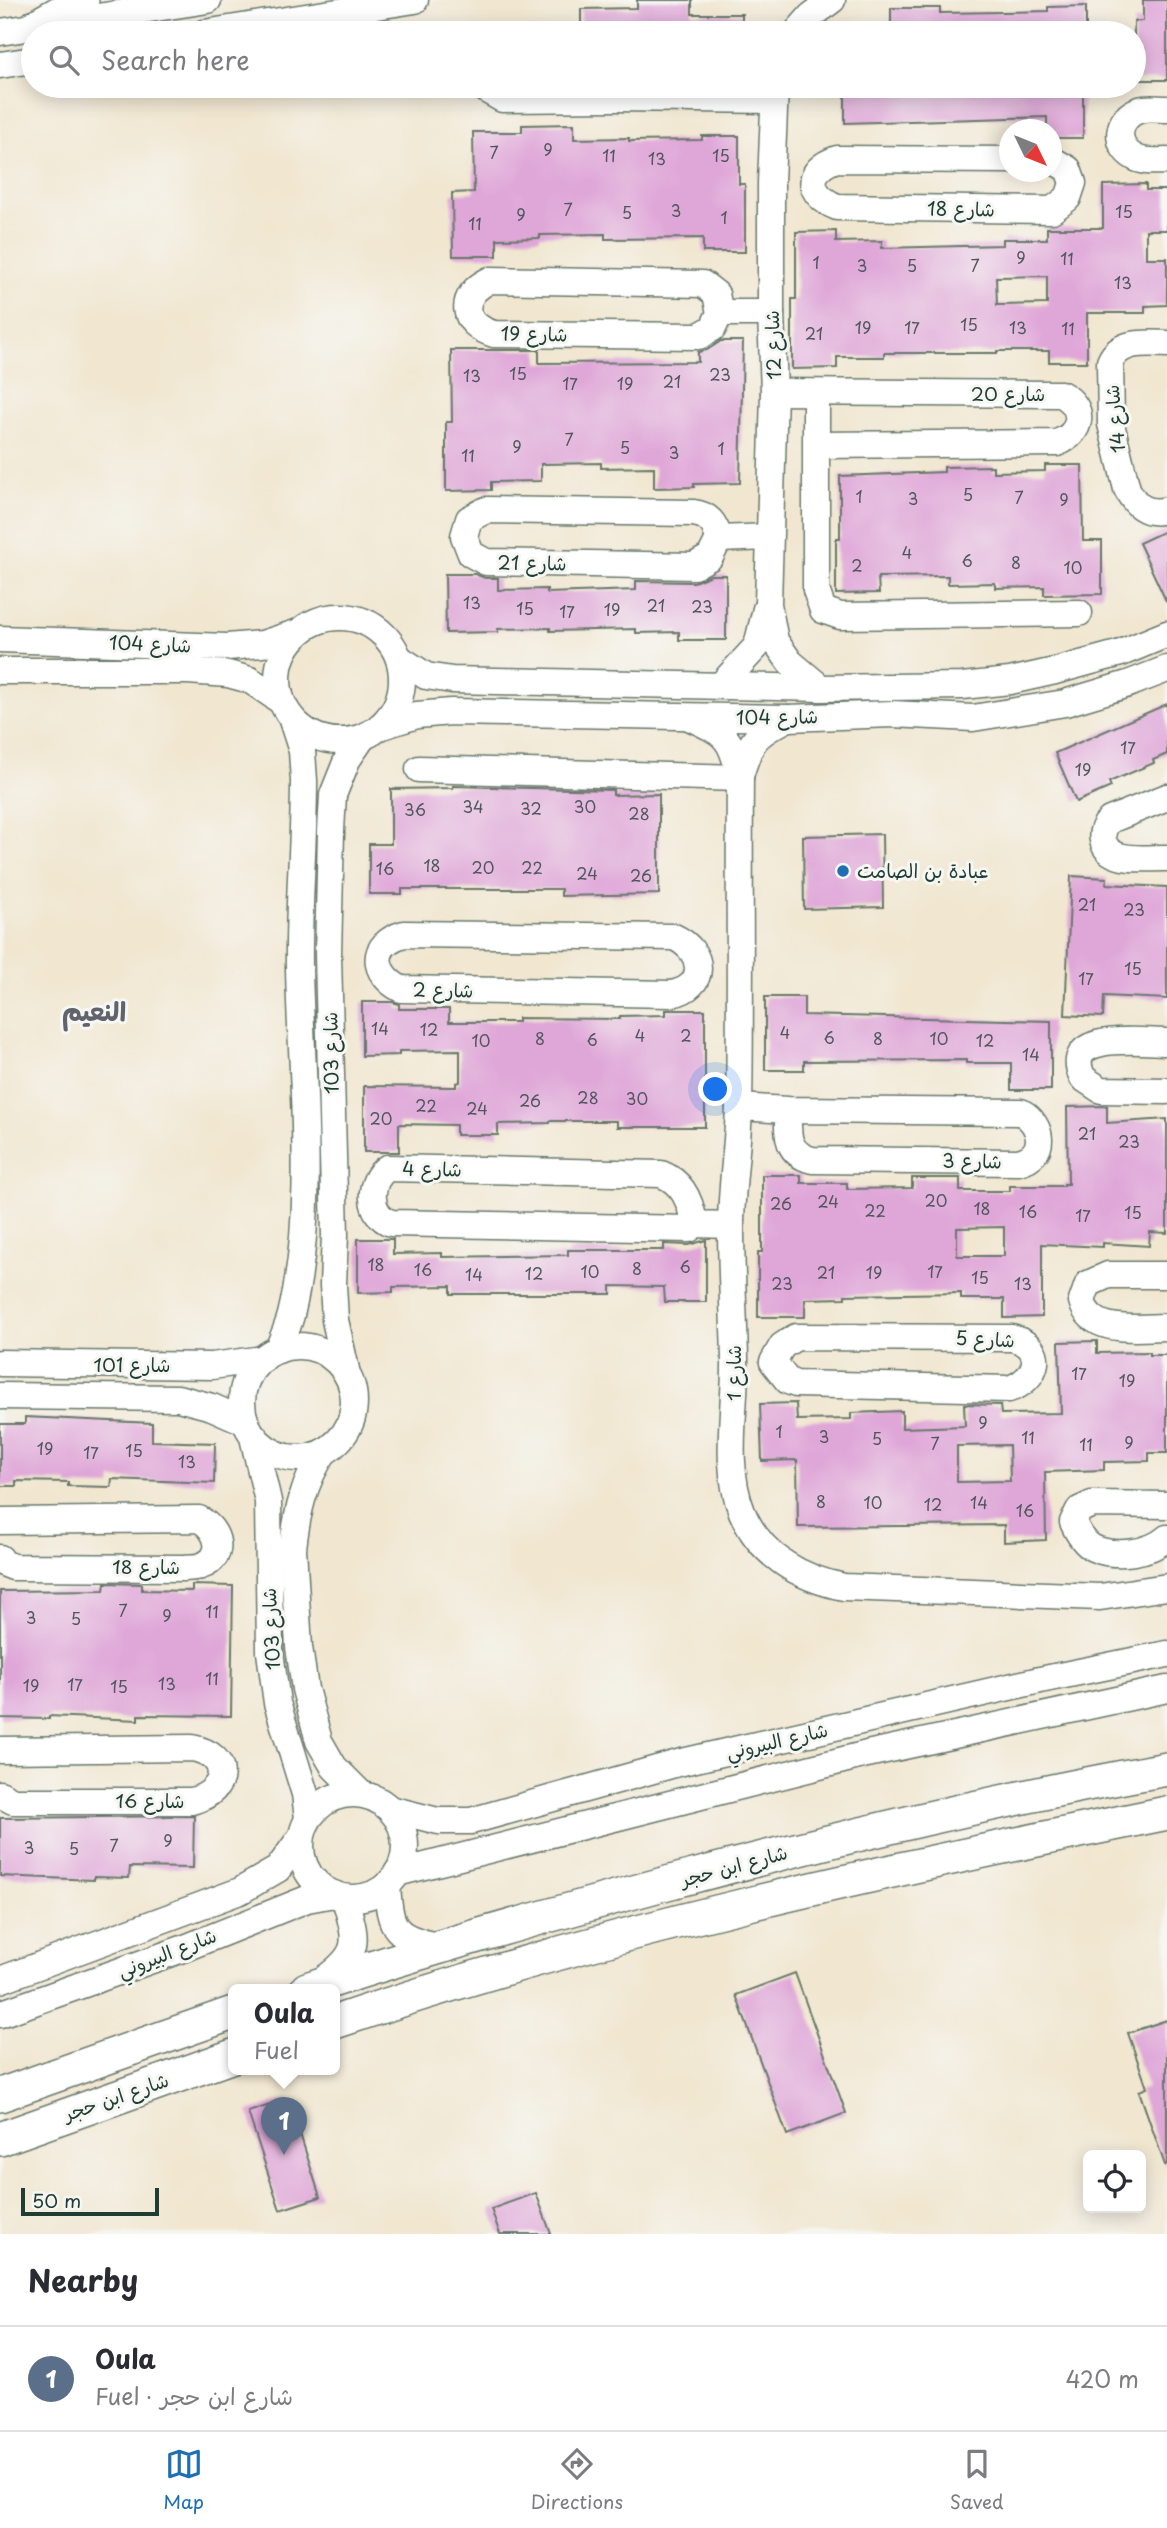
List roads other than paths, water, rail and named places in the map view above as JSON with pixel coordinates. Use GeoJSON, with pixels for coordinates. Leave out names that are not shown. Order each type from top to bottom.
{"type":"FeatureCollection","features":[{"type":"Feature","properties":{"kind":"main road"},"geometry":{"type":"LineString","coordinates":[[45,21],[82,0]]}},
{"type":"Feature","properties":{"kind":"main road","name":"شارع ابن حجر"},"geometry":{"type":"LineString","coordinates":[[323,1984],[539,1917],[828,1840],[998,1801],[1167,1769]]}},
{"type":"Feature","properties":{"kind":"main road","name":"شارع ابن حجر"},"geometry":{"type":"LineString","coordinates":[[340,2020],[405,1998],[655,1927],[830,1885],[1167,1813]]}},
{"type":"Feature","properties":{"kind":"main road","name":"شارع ابن حجر"},"geometry":{"type":"LineString","coordinates":[[0,2095],[228,2015]]}},
{"type":"Feature","properties":{"kind":"main road"},"geometry":{"type":"LineString","coordinates":[[196,2025],[189,2037],[194,2055],[220,2061]]}},
{"type":"Feature","properties":{"kind":"main road"},"geometry":{"type":"LineString","coordinates":[[142,2045],[155,2053],[159,2061],[154,2083]]}},
{"type":"Feature","properties":{"kind":"main road","name":"شارع ابن حجر"},"geometry":{"type":"LineString","coordinates":[[0,2139],[220,2061]]}},
{"type":"Feature","properties":{"kind":"street"},"geometry":{"type":"LineString","coordinates":[[69,21],[208,0]]}},
{"type":"Feature","properties":{"kind":"street"},"geometry":{"type":"LineString","coordinates":[[281,21],[415,0]]}},
{"type":"Feature","properties":{"kind":"street"},"geometry":{"type":"LineString","coordinates":[[807,21],[832,0]]}},
{"type":"Feature","properties":{"kind":"street"},"geometry":{"type":"LineString","coordinates":[[0,32],[21,28]]}},
{"type":"Feature","properties":{"kind":"street"},"geometry":{"type":"LineString","coordinates":[[0,65],[21,62]]}},
{"type":"Feature","properties":{"kind":"street","name":"شارع 12"},"geometry":{"type":"LineString","coordinates":[[774,98],[771,313],[774,392],[768,604],[775,641],[790,662],[821,688]]}},
{"type":"Feature","properties":{"kind":"street"},"geometry":{"type":"LineString","coordinates":[[1167,109],[1137,110],[1129,115],[1119,131],[1121,143],[1132,156],[1144,161],[1167,161]]}},
{"type":"Feature","properties":{"kind":"street"},"geometry":{"type":"LineString","coordinates":[[771,183],[813,182],[815,175],[824,165],[837,159],[999,160]]}},
{"type":"Feature","properties":{"kind":"street","name":"شارع 18"},"geometry":{"type":"LineString","coordinates":[[813,182],[815,192],[820,198],[838,207],[1052,210],[1068,198],[1072,191],[1073,183],[1068,169],[1062,166]]}},
{"type":"Feature","properties":{"kind":"street","name":"شارع 19"},"geometry":{"type":"LineString","coordinates":[[490,280],[503,280],[703,284],[716,294],[720,313],[713,328],[699,337],[494,334],[471,321],[467,308],[468,300],[480,285],[490,280]]}},
{"type":"Feature","properties":{"kind":"street"},"geometry":{"type":"LineString","coordinates":[[720,313],[771,313]]}},
{"type":"Feature","properties":{"kind":"street","name":"شارع 14"},"geometry":{"type":"LineString","coordinates":[[1167,344],[1138,343],[1115,354],[1110,362],[1111,424],[1127,489],[1131,498],[1141,508],[1156,512],[1167,510]]}},
{"type":"Feature","properties":{"kind":"street","name":"شارع 20"},"geometry":{"type":"LineString","coordinates":[[774,392],[1061,394],[1071,399],[1079,419],[1071,435],[1057,443],[817,445]]}},
{"type":"Feature","properties":{"kind":"street"},"geometry":{"type":"LineString","coordinates":[[816,393],[816,590],[823,610],[840,617],[1079,613]]}},
{"type":"Feature","properties":{"kind":"street","name":"شارع 21"},"geometry":{"type":"LineString","coordinates":[[486,510],[703,514],[716,525],[719,539],[710,556],[694,566],[486,562],[471,554],[464,536],[469,519],[486,510]]}},
{"type":"Feature","properties":{"kind":"street"},"geometry":{"type":"LineString","coordinates":[[719,539],[769,537]]}},
{"type":"Feature","properties":{"kind":"street","name":"شارع 12"},"geometry":{"type":"LineString","coordinates":[[721,685],[757,646],[768,604]]}},
{"type":"Feature","properties":{"kind":"street"},"geometry":{"type":"LineString","coordinates":[[326,618],[357,618],[383,633],[400,659],[403,683],[397,706],[372,732],[337,742],[312,736],[287,711],[277,677],[283,652],[299,632],[326,618]]}},
{"type":"Feature","properties":{"kind":"street","name":"شارع 104"},"geometry":{"type":"LineString","coordinates":[[0,639],[227,647],[262,644],[299,632]]}},
{"type":"Feature","properties":{"kind":"street","name":"شارع 104"},"geometry":{"type":"LineString","coordinates":[[400,659],[426,676],[452,680],[821,688],[962,686],[1010,681],[1055,671],[1121,653],[1167,634]]}},
{"type":"Feature","properties":{"kind":"street","name":"شارع 104"},"geometry":{"type":"LineString","coordinates":[[372,732],[416,715],[451,712],[789,718],[892,714],[973,718],[1058,704],[1128,684],[1167,669]]}},
{"type":"Feature","properties":{"kind":"street","name":"شارع 104"},"geometry":{"type":"LineString","coordinates":[[0,671],[218,673],[250,680],[287,711]]}},
{"type":"Feature","properties":{"kind":"street"},"geometry":{"type":"LineString","coordinates":[[1055,671],[1063,686],[1063,697],[1058,704]]}},
{"type":"Feature","properties":{"kind":"street","name":"شارع 103"},"geometry":{"type":"LineString","coordinates":[[271,1355],[291,1315],[299,1272],[305,1156],[299,966],[304,781],[302,751],[287,711]]}},
{"type":"Feature","properties":{"kind":"street","name":"شارع 1"},"geometry":{"type":"LineString","coordinates":[[689,717],[720,732],[735,751],[740,778],[739,1107],[731,1225],[735,1362],[733,1469],[736,1491],[753,1531],[766,1548],[783,1563],[822,1582],[844,1587],[1100,1597],[1167,1587]]}},
{"type":"Feature","properties":{"kind":"street","name":"شارع 1"},"geometry":{"type":"LineString","coordinates":[[740,778],[747,751],[759,732],[789,718]]}},
{"type":"Feature","properties":{"kind":"street","name":"شارع 103"},"geometry":{"type":"LineString","coordinates":[[347,1374],[335,1320],[333,1285],[335,1235],[329,894],[333,795],[347,760],[372,732]]}},
{"type":"Feature","properties":{"kind":"street"},"geometry":{"type":"LineString","coordinates":[[419,769],[740,778]]}},
{"type":"Feature","properties":{"kind":"street"},"geometry":{"type":"LineString","coordinates":[[1167,797],[1110,820],[1105,825],[1102,837],[1107,848],[1116,856],[1167,858]]}},
{"type":"Feature","properties":{"kind":"street","name":"شارع 2"},"geometry":{"type":"LineString","coordinates":[[404,934],[674,937],[696,954],[698,970],[692,983],[680,992],[671,994],[401,989],[387,981],[378,965],[380,951],[384,946],[404,934]]}},
{"type":"Feature","properties":{"kind":"street"},"geometry":{"type":"LineString","coordinates":[[698,970],[738,970]]}},
{"type":"Feature","properties":{"kind":"street"},"geometry":{"type":"LineString","coordinates":[[1167,1042],[1105,1041],[1093,1044],[1082,1054],[1079,1062],[1083,1078],[1101,1090],[1167,1091]]}},
{"type":"Feature","properties":{"kind":"street","name":"شارع 3"},"geometry":{"type":"LineString","coordinates":[[739,1107],[788,1110],[1021,1112],[1033,1120],[1040,1137],[1030,1158],[1018,1162],[812,1160],[798,1154],[788,1141],[788,1110]]}},
{"type":"Feature","properties":{"kind":"street","name":"شارع 4"},"geometry":{"type":"LineString","coordinates":[[694,1224],[687,1196],[676,1182],[661,1174],[387,1168],[377,1179],[372,1200],[378,1215],[391,1223],[689,1229],[694,1224],[731,1225]]}},
{"type":"Feature","properties":{"kind":"street"},"geometry":{"type":"LineString","coordinates":[[1167,1275],[1108,1275],[1088,1284],[1082,1301],[1087,1315],[1105,1326],[1167,1327]]}},
{"type":"Feature","properties":{"kind":"street","name":"شارع 5"},"geometry":{"type":"LineString","coordinates":[[796,1336],[1012,1338],[1028,1344],[1035,1361],[1028,1379],[1009,1389],[796,1384],[788,1381],[773,1362],[782,1346],[796,1336]]}},
{"type":"Feature","properties":{"kind":"street"},"geometry":{"type":"LineString","coordinates":[[294,1345],[318,1348],[338,1360],[347,1374],[351,1379],[356,1403],[350,1426],[336,1444],[315,1457],[291,1460],[269,1451],[250,1430],[242,1414],[243,1389],[254,1368],[271,1355],[294,1345]]}},
{"type":"Feature","properties":{"kind":"street","name":"شارع 101"},"geometry":{"type":"LineString","coordinates":[[0,1363],[212,1366],[271,1355]]}},
{"type":"Feature","properties":{"kind":"street"},"geometry":{"type":"LineString","coordinates":[[735,1362],[773,1362]]}},
{"type":"Feature","properties":{"kind":"street","name":"شارع 101"},"geometry":{"type":"LineString","coordinates":[[0,1396],[178,1398],[212,1407],[250,1430]]}},
{"type":"Feature","properties":{"kind":"street","name":"شارع 103"},"geometry":{"type":"LineString","coordinates":[[250,1430],[268,1502],[270,1652],[277,1703],[305,1794],[304,1828]]}},
{"type":"Feature","properties":{"kind":"street","name":"شارع 103"},"geometry":{"type":"LineString","coordinates":[[324,1452],[313,1467],[301,1500],[293,1548],[299,1647],[305,1689],[319,1741],[334,1767],[361,1794]]}},
{"type":"Feature","properties":{"kind":"street"},"geometry":{"type":"LineString","coordinates":[[1167,1504],[1092,1504],[1079,1510],[1073,1522],[1082,1537],[1094,1548],[1112,1552],[1145,1550],[1157,1546],[1167,1538]]}},
{"type":"Feature","properties":{"kind":"street","name":"شارع 18"},"geometry":{"type":"LineString","coordinates":[[0,1521],[199,1519],[214,1529],[218,1541],[215,1555],[207,1563],[184,1568],[12,1567],[0,1558]]}},
{"type":"Feature","properties":{"kind":"street","name":"شارع البيروني"},"geometry":{"type":"LineString","coordinates":[[390,1809],[438,1821],[471,1821],[678,1763],[1167,1654]]}},
{"type":"Feature","properties":{"kind":"street","name":"شارع البيروني"},"geometry":{"type":"LineString","coordinates":[[392,1879],[854,1757],[1167,1689]]}},
{"type":"Feature","properties":{"kind":"street"},"geometry":{"type":"LineString","coordinates":[[983,1693],[976,1711],[986,1728]]}},
{"type":"Feature","properties":{"kind":"street"},"geometry":{"type":"LineString","coordinates":[[948,1701],[961,1717],[956,1734]]}},
{"type":"Feature","properties":{"kind":"street","name":"شارع 16"},"geometry":{"type":"LineString","coordinates":[[0,1750],[192,1748],[211,1755],[218,1762],[221,1777],[210,1795],[192,1801],[13,1801],[0,1794]]}},
{"type":"Feature","properties":{"kind":"street"},"geometry":{"type":"LineString","coordinates":[[361,1794],[376,1799],[390,1809],[400,1823],[405,1840],[404,1857],[392,1879],[374,1894],[360,1898],[339,1896],[325,1891],[309,1877],[301,1858],[304,1828],[322,1803],[341,1795],[361,1794]]}},
{"type":"Feature","properties":{"kind":"street","name":"شارع البيروني"},"geometry":{"type":"LineString","coordinates":[[0,1980],[240,1891],[278,1869],[304,1828]]}},
{"type":"Feature","properties":{"kind":"street"},"geometry":{"type":"LineString","coordinates":[[392,1879],[389,1917],[398,1931],[412,1940],[440,1947]]}},
{"type":"Feature","properties":{"kind":"street"},"geometry":{"type":"LineString","coordinates":[[316,1984],[343,1966],[352,1954],[352,1924],[339,1896]]}},
{"type":"Feature","properties":{"kind":"street","name":"شارع البيروني"},"geometry":{"type":"LineString","coordinates":[[0,2014],[185,1948],[307,1899],[339,1896]]}},
{"type":"Feature","properties":{"kind":"place","name":"عبادة بن الصامت"},"geometry":{"type":"Point","coordinates":[843,871]}},
{"type":"Feature","properties":{"kind":"place","name":"Oula"},"geometry":{"type":"Point","coordinates":[284,2155]}},
{"type":"Feature","properties":{"kind":"district","name":"النعيم"},"geometry":{"type":"Point","coordinates":[94,1012]}}]}
